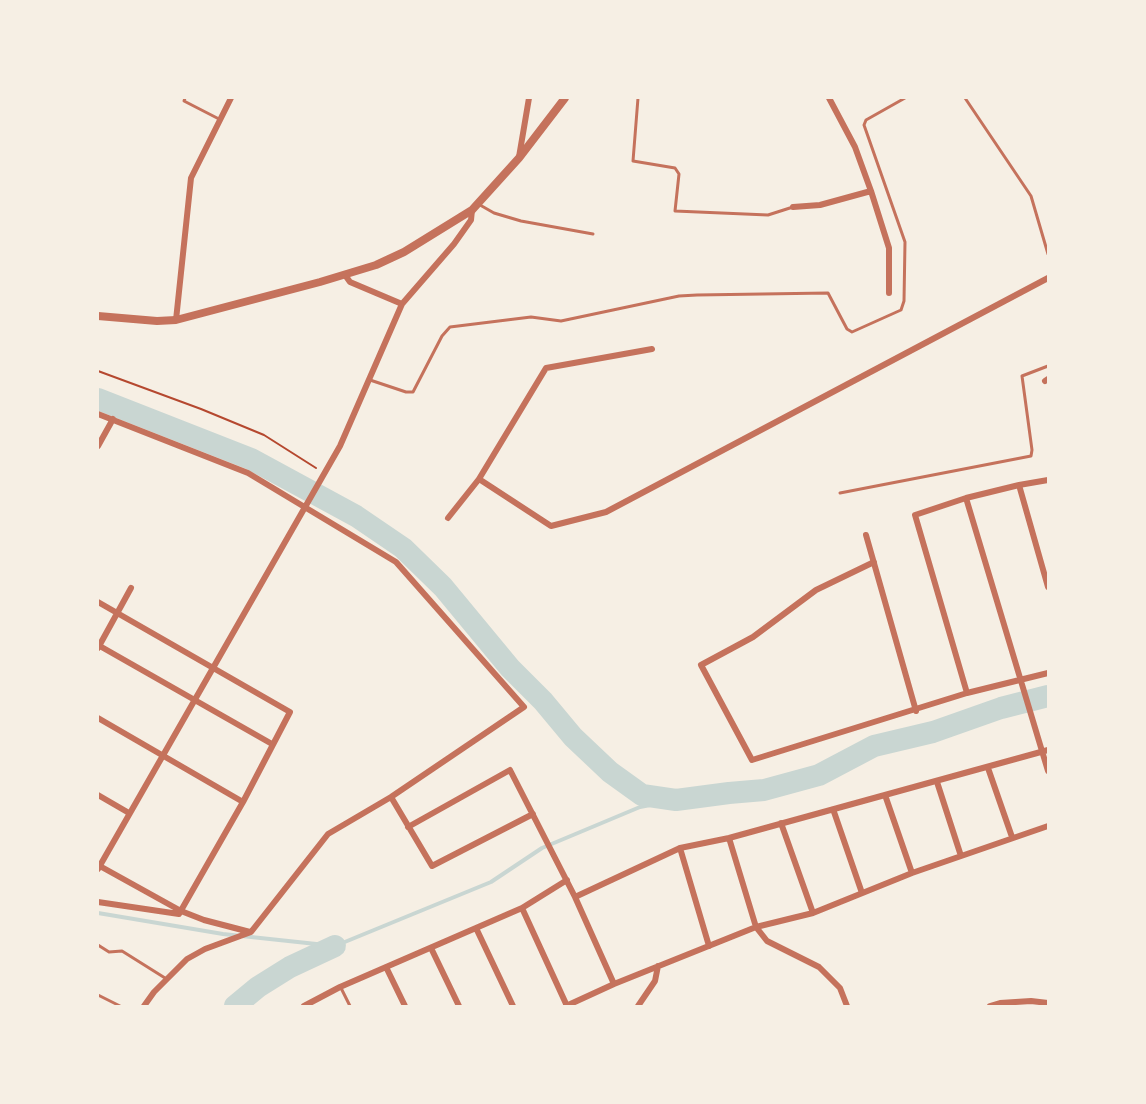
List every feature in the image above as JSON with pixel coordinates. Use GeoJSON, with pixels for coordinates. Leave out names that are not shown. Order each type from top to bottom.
{"type":"FeatureCollection","features":[{"type":"Feature","properties":{"kind":"street"},"geometry":{"type":"LineString","coordinates":[[176,320],[191,178],[231,98]]}},
{"type":"Feature","properties":{"kind":"street"},"geometry":{"type":"LineString","coordinates":[[519,158],[530,98]]}},
{"type":"Feature","properties":{"kind":"street"},"geometry":{"type":"LineString","coordinates":[[98,316],[157,321],[176,320],[345,275],[376,265],[404,252],[475,206],[519,158],[565,98]]}},
{"type":"Feature","properties":{"kind":"street"},"geometry":{"type":"LineString","coordinates":[[829,98],[855,147],[889,248],[889,293]]}},
{"type":"Feature","properties":{"kind":"street"},"geometry":{"type":"LineString","coordinates":[[793,207],[820,205],[871,191]]}},
{"type":"Feature","properties":{"kind":"street"},"geometry":{"type":"LineString","coordinates":[[251,932],[204,920],[181,911],[98,866],[325,474],[340,446],[402,304],[454,244],[471,220],[475,206]]}},
{"type":"Feature","properties":{"kind":"street"},"geometry":{"type":"LineString","coordinates":[[345,275],[350,282],[402,304]]}},
{"type":"Feature","properties":{"kind":"street"},"geometry":{"type":"LineString","coordinates":[[479,479],[551,526],[606,512],[1048,278]]}},
{"type":"Feature","properties":{"kind":"street"},"geometry":{"type":"LineString","coordinates":[[448,518],[479,479],[546,368],[652,350]]}},
{"type":"Feature","properties":{"kind":"street"},"geometry":{"type":"LineString","coordinates":[[98,414],[248,473],[396,562],[524,707],[391,797],[328,834],[251,932],[187,959],[154,992],[144,1006]]}},
{"type":"Feature","properties":{"kind":"street"},"geometry":{"type":"LineString","coordinates":[[98,446],[113,419]]}},
{"type":"Feature","properties":{"kind":"street"},"geometry":{"type":"LineString","coordinates":[[967,693],[915,515],[966,498],[1048,480]]}},
{"type":"Feature","properties":{"kind":"street"},"geometry":{"type":"LineString","coordinates":[[1019,485],[1048,587]]}},
{"type":"Feature","properties":{"kind":"street"},"geometry":{"type":"LineString","coordinates":[[966,498],[1021,683],[1045,751],[1048,771]]}},
{"type":"Feature","properties":{"kind":"street"},"geometry":{"type":"LineString","coordinates":[[866,535],[916,711]]}},
{"type":"Feature","properties":{"kind":"street"},"geometry":{"type":"LineString","coordinates":[[874,562],[816,590],[753,637],[701,665],[752,760],[916,711],[967,693],[1021,683],[1048,673]]}},
{"type":"Feature","properties":{"kind":"street"},"geometry":{"type":"LineString","coordinates":[[131,588],[98,646],[272,744]]}},
{"type":"Feature","properties":{"kind":"street"},"geometry":{"type":"LineString","coordinates":[[98,602],[290,712],[243,802],[179,914],[98,902]]}},
{"type":"Feature","properties":{"kind":"street"},"geometry":{"type":"LineString","coordinates":[[98,718],[243,802]]}},
{"type":"Feature","properties":{"kind":"street"},"geometry":{"type":"LineString","coordinates":[[575,897],[680,848],[729,838],[1045,751]]}},
{"type":"Feature","properties":{"kind":"street"},"geometry":{"type":"LineString","coordinates":[[988,768],[1012,837]]}},
{"type":"Feature","properties":{"kind":"street"},"geometry":{"type":"LineString","coordinates":[[408,827],[510,770],[567,880],[614,984]]}},
{"type":"Feature","properties":{"kind":"street"},"geometry":{"type":"LineString","coordinates":[[937,782],[961,856]]}},
{"type":"Feature","properties":{"kind":"street"},"geometry":{"type":"LineString","coordinates":[[98,795],[129,813]]}},
{"type":"Feature","properties":{"kind":"street"},"geometry":{"type":"LineString","coordinates":[[885,795],[912,873]]}},
{"type":"Feature","properties":{"kind":"street"},"geometry":{"type":"LineString","coordinates":[[391,797],[432,866],[533,814]]}},
{"type":"Feature","properties":{"kind":"street"},"geometry":{"type":"LineString","coordinates":[[832,809],[862,893]]}},
{"type":"Feature","properties":{"kind":"street"},"geometry":{"type":"LineString","coordinates":[[781,824],[813,913]]}},
{"type":"Feature","properties":{"kind":"street"},"geometry":{"type":"LineString","coordinates":[[522,908],[567,1006],[614,984],[756,927],[813,913],[912,873],[1048,826]]}},
{"type":"Feature","properties":{"kind":"street"},"geometry":{"type":"LineString","coordinates":[[729,838],[756,927],[767,941],[819,967],[840,988],[847,1006]]}},
{"type":"Feature","properties":{"kind":"street"},"geometry":{"type":"LineString","coordinates":[[680,848],[708,946]]}},
{"type":"Feature","properties":{"kind":"street"},"geometry":{"type":"LineString","coordinates":[[303,1006],[340,987],[522,908],[567,880]]}},
{"type":"Feature","properties":{"kind":"street"},"geometry":{"type":"LineString","coordinates":[[476,928],[513,1006]]}},
{"type":"Feature","properties":{"kind":"street"},"geometry":{"type":"LineString","coordinates":[[431,948],[459,1006]]}},
{"type":"Feature","properties":{"kind":"street"},"geometry":{"type":"LineString","coordinates":[[638,1006],[655,981],[658,966]]}},
{"type":"Feature","properties":{"kind":"street"},"geometry":{"type":"LineString","coordinates":[[386,967],[405,1006]]}},
{"type":"Feature","properties":{"kind":"street"},"geometry":{"type":"LineString","coordinates":[[990,1006],[1030,1001],[1048,1003]]}},
{"type":"Feature","properties":{"kind":"lane"},"geometry":{"type":"LineString","coordinates":[[185,98],[184,100],[220,119]]}},
{"type":"Feature","properties":{"kind":"lane"},"geometry":{"type":"LineString","coordinates":[[638,98],[633,161],[675,168],[679,174],[675,211],[768,215],[793,207]]}},
{"type":"Feature","properties":{"kind":"lane"},"geometry":{"type":"LineString","coordinates":[[369,380],[412,392],[442,336],[450,327],[531,317],[561,321],[679,296],[828,293],[847,329],[852,332],[901,310],[904,301],[905,242],[864,125],[866,120],[905,98]]}},
{"type":"Feature","properties":{"kind":"lane"},"geometry":{"type":"LineString","coordinates":[[964,98],[1031,196],[1048,254]]}},
{"type":"Feature","properties":{"kind":"lane"},"geometry":{"type":"LineString","coordinates":[[475,206],[521,221],[594,234]]}},
{"type":"Feature","properties":{"kind":"lane"},"geometry":{"type":"LineString","coordinates":[[840,493],[1031,456],[1022,376],[1048,366]]}},
{"type":"Feature","properties":{"kind":"lane"},"geometry":{"type":"LineString","coordinates":[[98,945],[109,952],[122,951],[167,979]]}},
{"type":"Feature","properties":{"kind":"lane"},"geometry":{"type":"LineString","coordinates":[[340,987],[350,1006]]}},
{"type":"Feature","properties":{"kind":"lane"},"geometry":{"type":"LineString","coordinates":[[98,995],[120,1006]]}},
{"type":"Feature","properties":{"kind":"path"},"geometry":{"type":"LineString","coordinates":[[98,371],[264,435],[325,474]]}},
{"type":"Feature","properties":{"kind":"waterway"},"geometry":{"type":"LineString","coordinates":[[98,399],[251,459],[356,516],[403,548],[443,587],[510,668],[543,701],[573,737],[610,772],[642,795],[676,800],[764,790],[819,775],[874,746],[933,732],[1001,708],[1048,696]]}},
{"type":"Feature","properties":{"kind":"waterway"},"geometry":{"type":"LineString","coordinates":[[98,913],[223,934],[335,946],[491,882],[542,848],[640,807],[676,800]]}},
{"type":"Feature","properties":{"kind":"waterway"},"geometry":{"type":"LineString","coordinates":[[235,1006],[258,987],[290,967],[335,946]]}}]}
